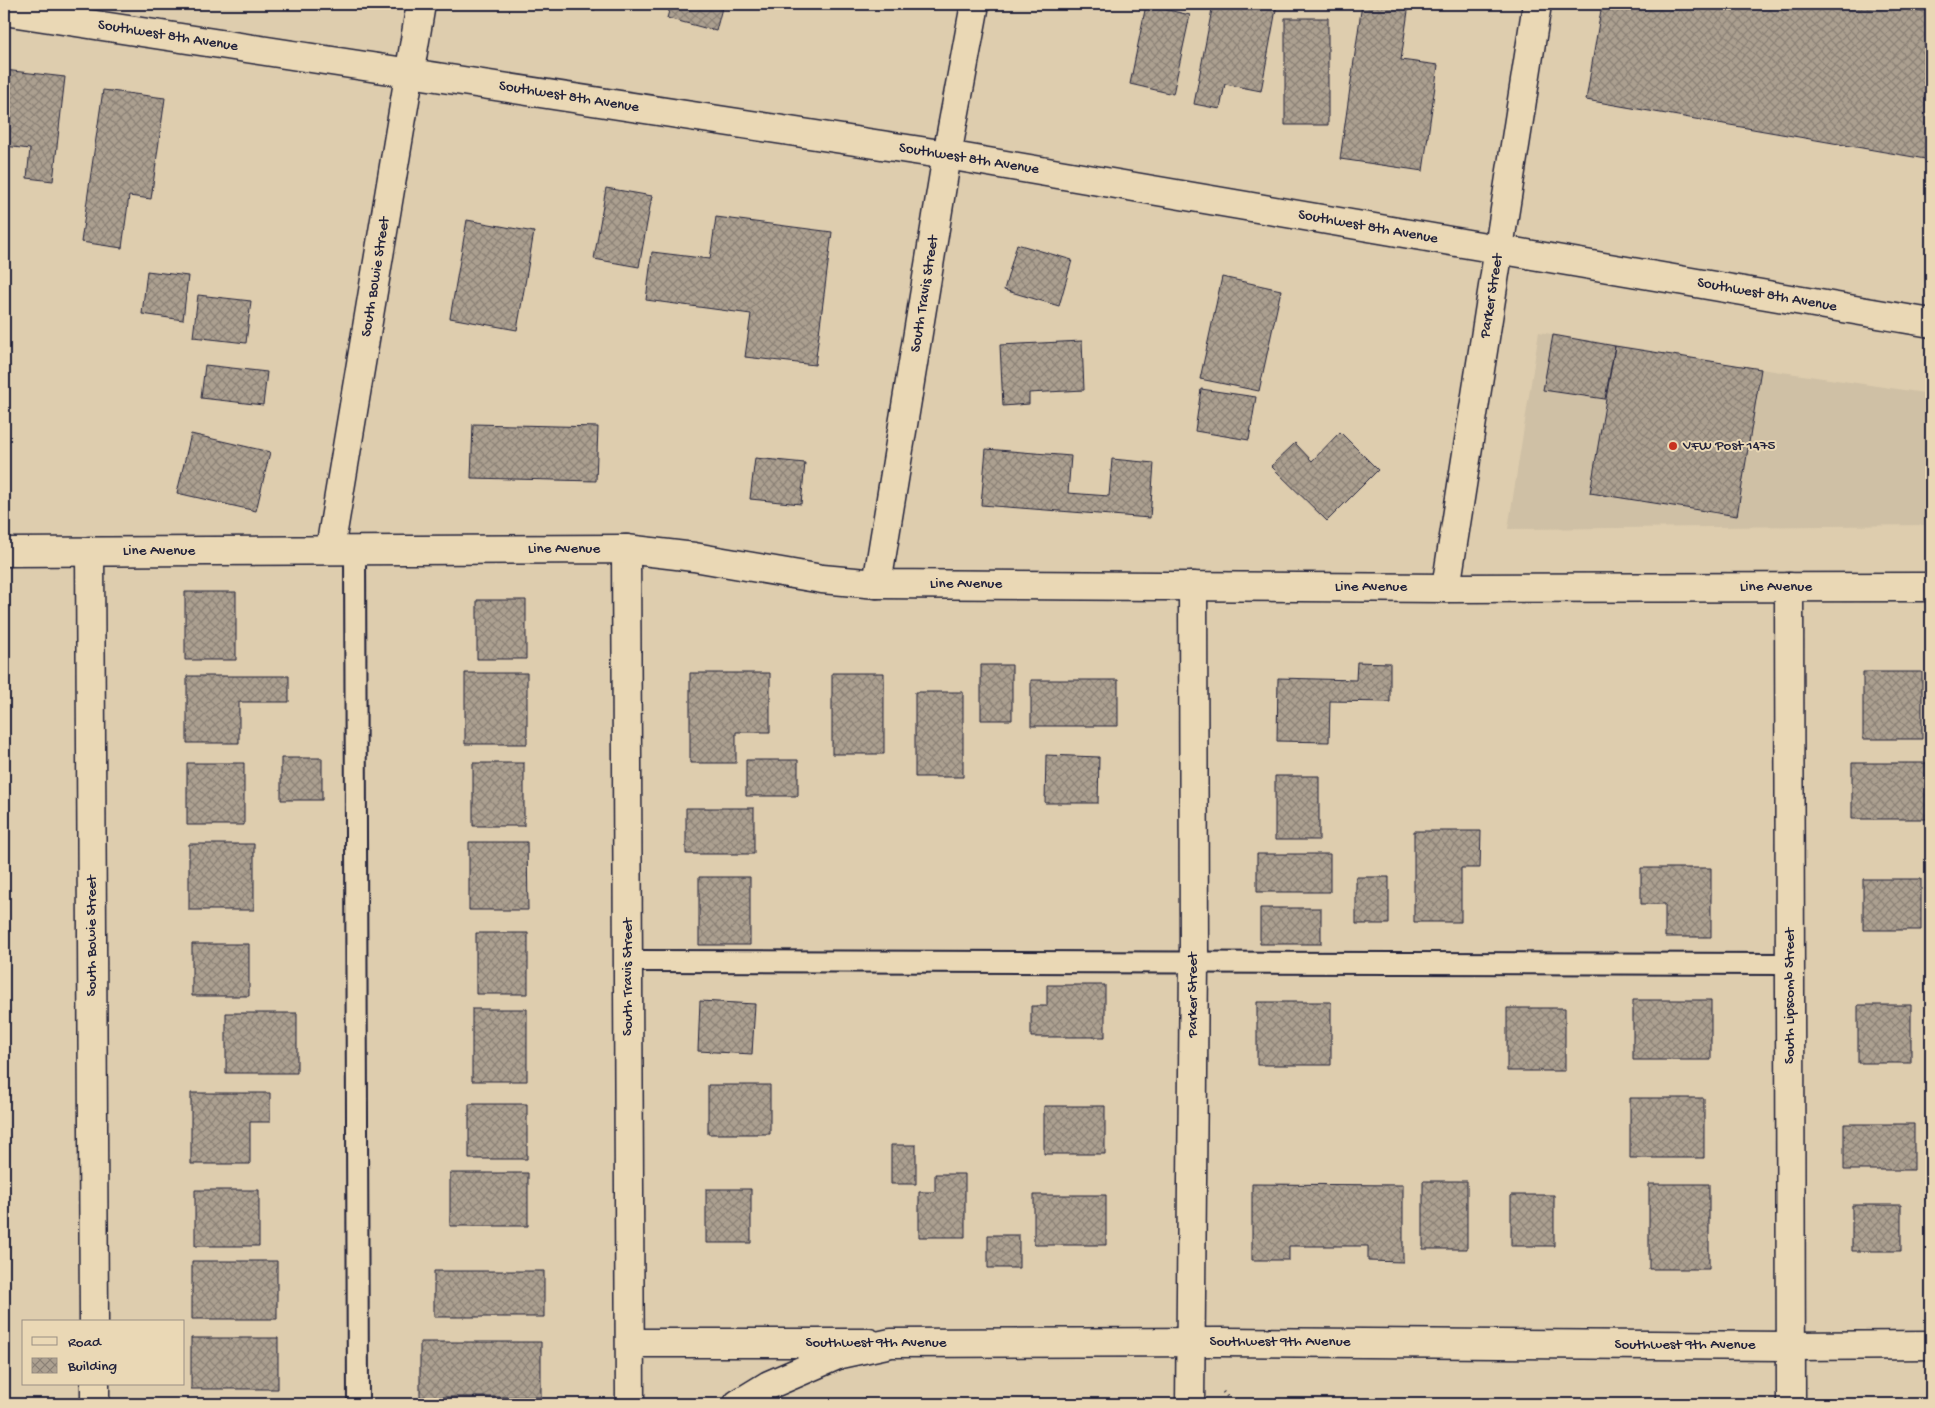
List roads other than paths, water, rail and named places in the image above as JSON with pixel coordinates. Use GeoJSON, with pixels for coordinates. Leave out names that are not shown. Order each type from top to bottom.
{"type":"FeatureCollection","features":[{"type":"Feature","properties":{"kind":"street","name":"South Bowie Street"},"geometry":{"type":"LineString","coordinates":[[343,549],[421,4]]}},
{"type":"Feature","properties":{"kind":"street","name":"South Travis Street"},"geometry":{"type":"LineString","coordinates":[[877,584],[975,4]]}},
{"type":"Feature","properties":{"kind":"street","name":"Parker Street"},"geometry":{"type":"LineString","coordinates":[[1446,588],[1537,4]]}},
{"type":"Feature","properties":{"kind":"street","name":"Southwest 8th Avenue"},"geometry":{"type":"LineString","coordinates":[[4,11],[948,155],[1931,323]]}},
{"type":"Feature","properties":{"kind":"street","name":"South Travis Street"},"geometry":{"type":"LineString","coordinates":[[626,549],[630,1404]]}},
{"type":"Feature","properties":{"kind":"street","name":"Line Avenue"},"geometry":{"type":"LineString","coordinates":[[4,552],[626,549],[694,557],[822,578],[877,584],[1446,588],[1931,587]]}},
{"type":"Feature","properties":{"kind":"street","name":"South Bowie Street"},"geometry":{"type":"LineString","coordinates":[[90,551],[94,1320]]}},
{"type":"Feature","properties":{"kind":"street","name":"Parker Street"},"geometry":{"type":"LineString","coordinates":[[1190,1404],[1194,961],[1193,586]]}},
{"type":"Feature","properties":{"kind":"street","name":"South Lipscomb Street"},"geometry":{"type":"LineString","coordinates":[[1789,587],[1791,1404]]}},
{"type":"Feature","properties":{"kind":"street","name":"Southwest 9th Avenue"},"geometry":{"type":"LineString","coordinates":[[630,1343],[1190,1342],[1791,1346],[1931,1345]]}},
{"type":"Feature","properties":{"kind":"street"},"geometry":{"type":"LineString","coordinates":[[738,1404],[769,1385],[840,1354],[891,1343]]}},
{"type":"Feature","properties":{"kind":"street"},"geometry":{"type":"LineString","coordinates":[[95,1386],[95,1404]]}},
{"type":"Feature","properties":{"kind":"lane"},"geometry":{"type":"LineString","coordinates":[[343,549],[358,1404]]}},
{"type":"Feature","properties":{"kind":"lane"},"geometry":{"type":"LineString","coordinates":[[628,961],[1789,964]]}},
{"type":"Feature","properties":{"kind":"place","name":"VFW Post 1475"},"geometry":{"type":"Point","coordinates":[1673,446]}}]}
